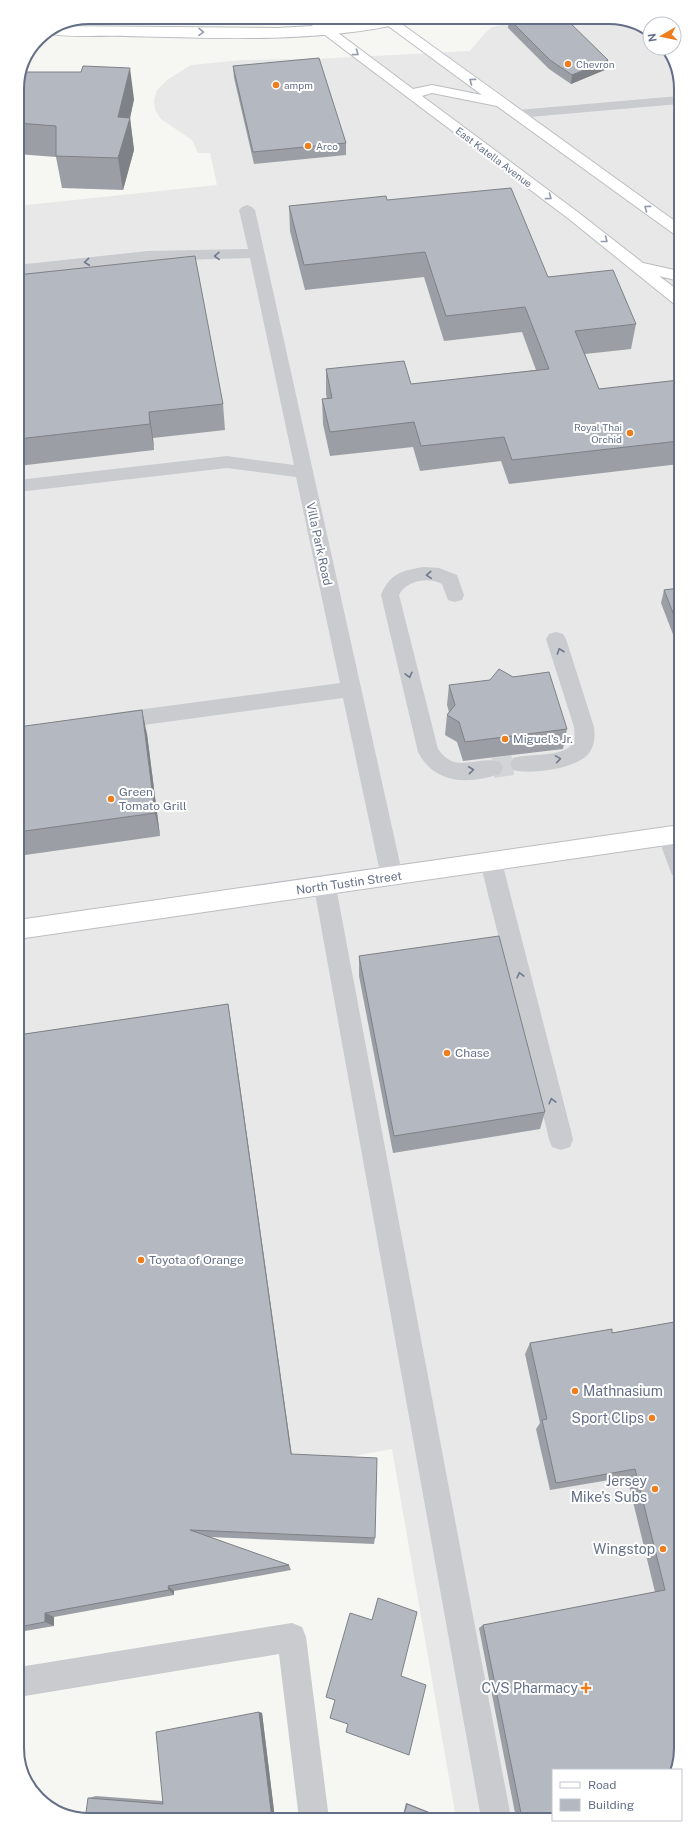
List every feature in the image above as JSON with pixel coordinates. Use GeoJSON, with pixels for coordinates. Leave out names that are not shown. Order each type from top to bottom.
{"type":"FeatureCollection","features":[{"type":"Feature","properties":{"kind":"main road","name":"East Katella Avenue"},"geometry":{"type":"LineString","coordinates":[[317,24],[639,266],[674,295]]}},
{"type":"Feature","properties":{"kind":"main road"},"geometry":{"type":"LineString","coordinates":[[62,30],[259,33],[325,30],[362,24]]}},
{"type":"Feature","properties":{"kind":"main road"},"geometry":{"type":"LineString","coordinates":[[393,24],[674,227]]}},
{"type":"Feature","properties":{"kind":"main road"},"geometry":{"type":"LineString","coordinates":[[411,94],[432,89],[504,104]]}},
{"type":"Feature","properties":{"kind":"main road"},"geometry":{"type":"LineString","coordinates":[[639,266],[674,275]]}},
{"type":"Feature","properties":{"kind":"main road","name":"North Tustin Street"},"geometry":{"type":"LineString","coordinates":[[24,929],[392,877],[674,834]]}},
{"type":"Feature","properties":{"kind":"street"},"geometry":{"type":"LineString","coordinates":[[518,114],[674,100]]}},
{"type":"Feature","properties":{"kind":"street","name":"Villa Park Road"},"geometry":{"type":"LineString","coordinates":[[247,210],[392,877]]}},
{"type":"Feature","properties":{"kind":"street"},"geometry":{"type":"LineString","coordinates":[[24,269],[148,256],[256,253]]}},
{"type":"Feature","properties":{"kind":"street"},"geometry":{"type":"LineString","coordinates":[[24,485],[227,462],[304,472]]}},
{"type":"Feature","properties":{"kind":"street"},"geometry":{"type":"LineString","coordinates":[[455,595],[450,580],[439,574],[406,578],[398,582],[390,595],[428,752],[435,763],[443,769],[457,772],[494,768]]}},
{"type":"Feature","properties":{"kind":"street"},"geometry":{"type":"LineString","coordinates":[[520,764],[563,759],[576,755],[584,747],[586,741],[584,727],[556,639]]}},
{"type":"Feature","properties":{"kind":"street"},"geometry":{"type":"LineString","coordinates":[[95,724],[351,689]]}},
{"type":"Feature","properties":{"kind":"street"},"geometry":{"type":"LineString","coordinates":[[491,862],[561,1138]]}},
{"type":"Feature","properties":{"kind":"street"},"geometry":{"type":"LineString","coordinates":[[325,886],[495,1813]]}},
{"type":"Feature","properties":{"kind":"street"},"geometry":{"type":"LineString","coordinates":[[24,1681],[292,1637],[313,1813]]}},
{"type":"Feature","properties":{"kind":"shaded area"},"geometry":{"type":"Polygon","coordinates":[[[506,24],[622,25],[642,33],[642,56],[665,56],[672,72],[674,89],[674,1748],[552,1769],[552,1813],[455,1813],[392,1449],[24,1516],[24,205],[217,185],[210,153],[198,153],[192,140],[161,119],[155,110],[154,100],[157,90],[167,80],[191,65],[243,60],[316,59],[470,51],[492,27],[506,24]]]}},
{"type":"Feature","properties":{"kind":"building"},"geometry":{"type":"Polygon","coordinates":[[[514,24],[571,24],[608,60],[572,75],[550,60],[514,24]]]}},
{"type":"Feature","properties":{"kind":"building"},"geometry":{"type":"Polygon","coordinates":[[[319,58],[346,143],[253,152],[233,66],[319,58]]]}},
{"type":"Feature","properties":{"kind":"building"},"geometry":{"type":"Polygon","coordinates":[[[83,66],[130,68],[118,117],[130,118],[118,158],[56,156],[56,126],[24,124],[24,85],[26,72],[81,72],[83,66]]]}},
{"type":"Feature","properties":{"kind":"building"},"geometry":{"type":"Polygon","coordinates":[[[511,188],[548,277],[613,270],[636,324],[575,331],[599,389],[674,381],[674,442],[512,460],[504,437],[421,446],[414,422],[330,432],[322,399],[332,398],[326,369],[404,361],[411,384],[549,369],[525,307],[446,316],[425,252],[304,265],[289,206],[386,196],[387,200],[511,188]]]}},
{"type":"Feature","properties":{"kind":"building"},"geometry":{"type":"Polygon","coordinates":[[[195,256],[223,404],[149,412],[150,424],[24,438],[24,274],[195,256]]]}},
{"type":"Feature","properties":{"kind":"building"},"geometry":{"type":"Polygon","coordinates":[[[674,589],[674,615],[664,590],[674,589]]]}},
{"type":"Feature","properties":{"kind":"building"},"geometry":{"type":"Polygon","coordinates":[[[499,669],[513,677],[549,672],[567,729],[465,742],[459,722],[447,715],[455,705],[449,685],[490,680],[499,669]]]}},
{"type":"Feature","properties":{"kind":"building"},"geometry":{"type":"Polygon","coordinates":[[[142,710],[155,813],[24,831],[24,726],[142,710]]]}},
{"type":"Feature","properties":{"kind":"building","name":"Chase"},"geometry":{"type":"Polygon","coordinates":[[[499,936],[545,1112],[394,1136],[359,956],[499,936]]]}},
{"type":"Feature","properties":{"kind":"building","name":"Toyota of Orange"},"geometry":{"type":"Polygon","coordinates":[[[228,1004],[291,1454],[377,1458],[375,1538],[190,1530],[289,1565],[168,1586],[169,1590],[45,1613],[45,1622],[24,1626],[24,1034],[228,1004]]]}},
{"type":"Feature","properties":{"kind":"building"},"geometry":{"type":"Polygon","coordinates":[[[674,1322],[674,1748],[671,1769],[552,1769],[552,1813],[521,1813],[483,1625],[665,1590],[635,1469],[556,1483],[542,1420],[547,1419],[530,1343],[612,1329],[612,1333],[674,1322]]]}},
{"type":"Feature","properties":{"kind":"building"},"geometry":{"type":"Polygon","coordinates":[[[378,1598],[417,1612],[401,1676],[426,1685],[409,1755],[346,1732],[348,1724],[330,1718],[335,1700],[326,1697],[350,1613],[372,1620],[378,1598]]]}},
{"type":"Feature","properties":{"kind":"building"},"geometry":{"type":"Polygon","coordinates":[[[259,1712],[271,1813],[86,1813],[88,1798],[163,1804],[156,1732],[259,1712]]]}},
{"type":"Feature","properties":{"kind":"building"},"geometry":{"type":"Polygon","coordinates":[[[407,1804],[430,1813],[404,1813],[407,1804]]]}},
{"type":"Feature","properties":{"kind":"tunnel"},"geometry":{"type":"LineString","coordinates":[[493,768],[520,764]]}},
{"type":"Feature","properties":{"kind":"place","name":"Chevron"},"geometry":{"type":"Point","coordinates":[568,64]}},
{"type":"Feature","properties":{"kind":"place","name":"ampm"},"geometry":{"type":"Point","coordinates":[276,85]}},
{"type":"Feature","properties":{"kind":"place","name":"Arco"},"geometry":{"type":"Point","coordinates":[308,146]}},
{"type":"Feature","properties":{"kind":"place","name":"Royal Thai Orchid"},"geometry":{"type":"Point","coordinates":[630,433]}},
{"type":"Feature","properties":{"kind":"place","name":"Miguel's Jr."},"geometry":{"type":"Point","coordinates":[505,739]}},
{"type":"Feature","properties":{"kind":"place","name":"Green Tomato Grill"},"geometry":{"type":"Point","coordinates":[111,799]}},
{"type":"Feature","properties":{"kind":"place","name":"Chase"},"geometry":{"type":"Point","coordinates":[447,1053]}},
{"type":"Feature","properties":{"kind":"place","name":"Toyota of Orange"},"geometry":{"type":"Point","coordinates":[141,1260]}},
{"type":"Feature","properties":{"kind":"place","name":"Mathnasium"},"geometry":{"type":"Point","coordinates":[575,1391]}},
{"type":"Feature","properties":{"kind":"place","name":"Sport Clips"},"geometry":{"type":"Point","coordinates":[652,1418]}},
{"type":"Feature","properties":{"kind":"place","name":"Jersey Mike's Subs"},"geometry":{"type":"Point","coordinates":[655,1489]}},
{"type":"Feature","properties":{"kind":"place","name":"Wingstop"},"geometry":{"type":"Point","coordinates":[663,1549]}},
{"type":"Feature","properties":{"kind":"place","name":"CVS Pharmacy"},"geometry":{"type":"Point","coordinates":[586,1688]}}]}
